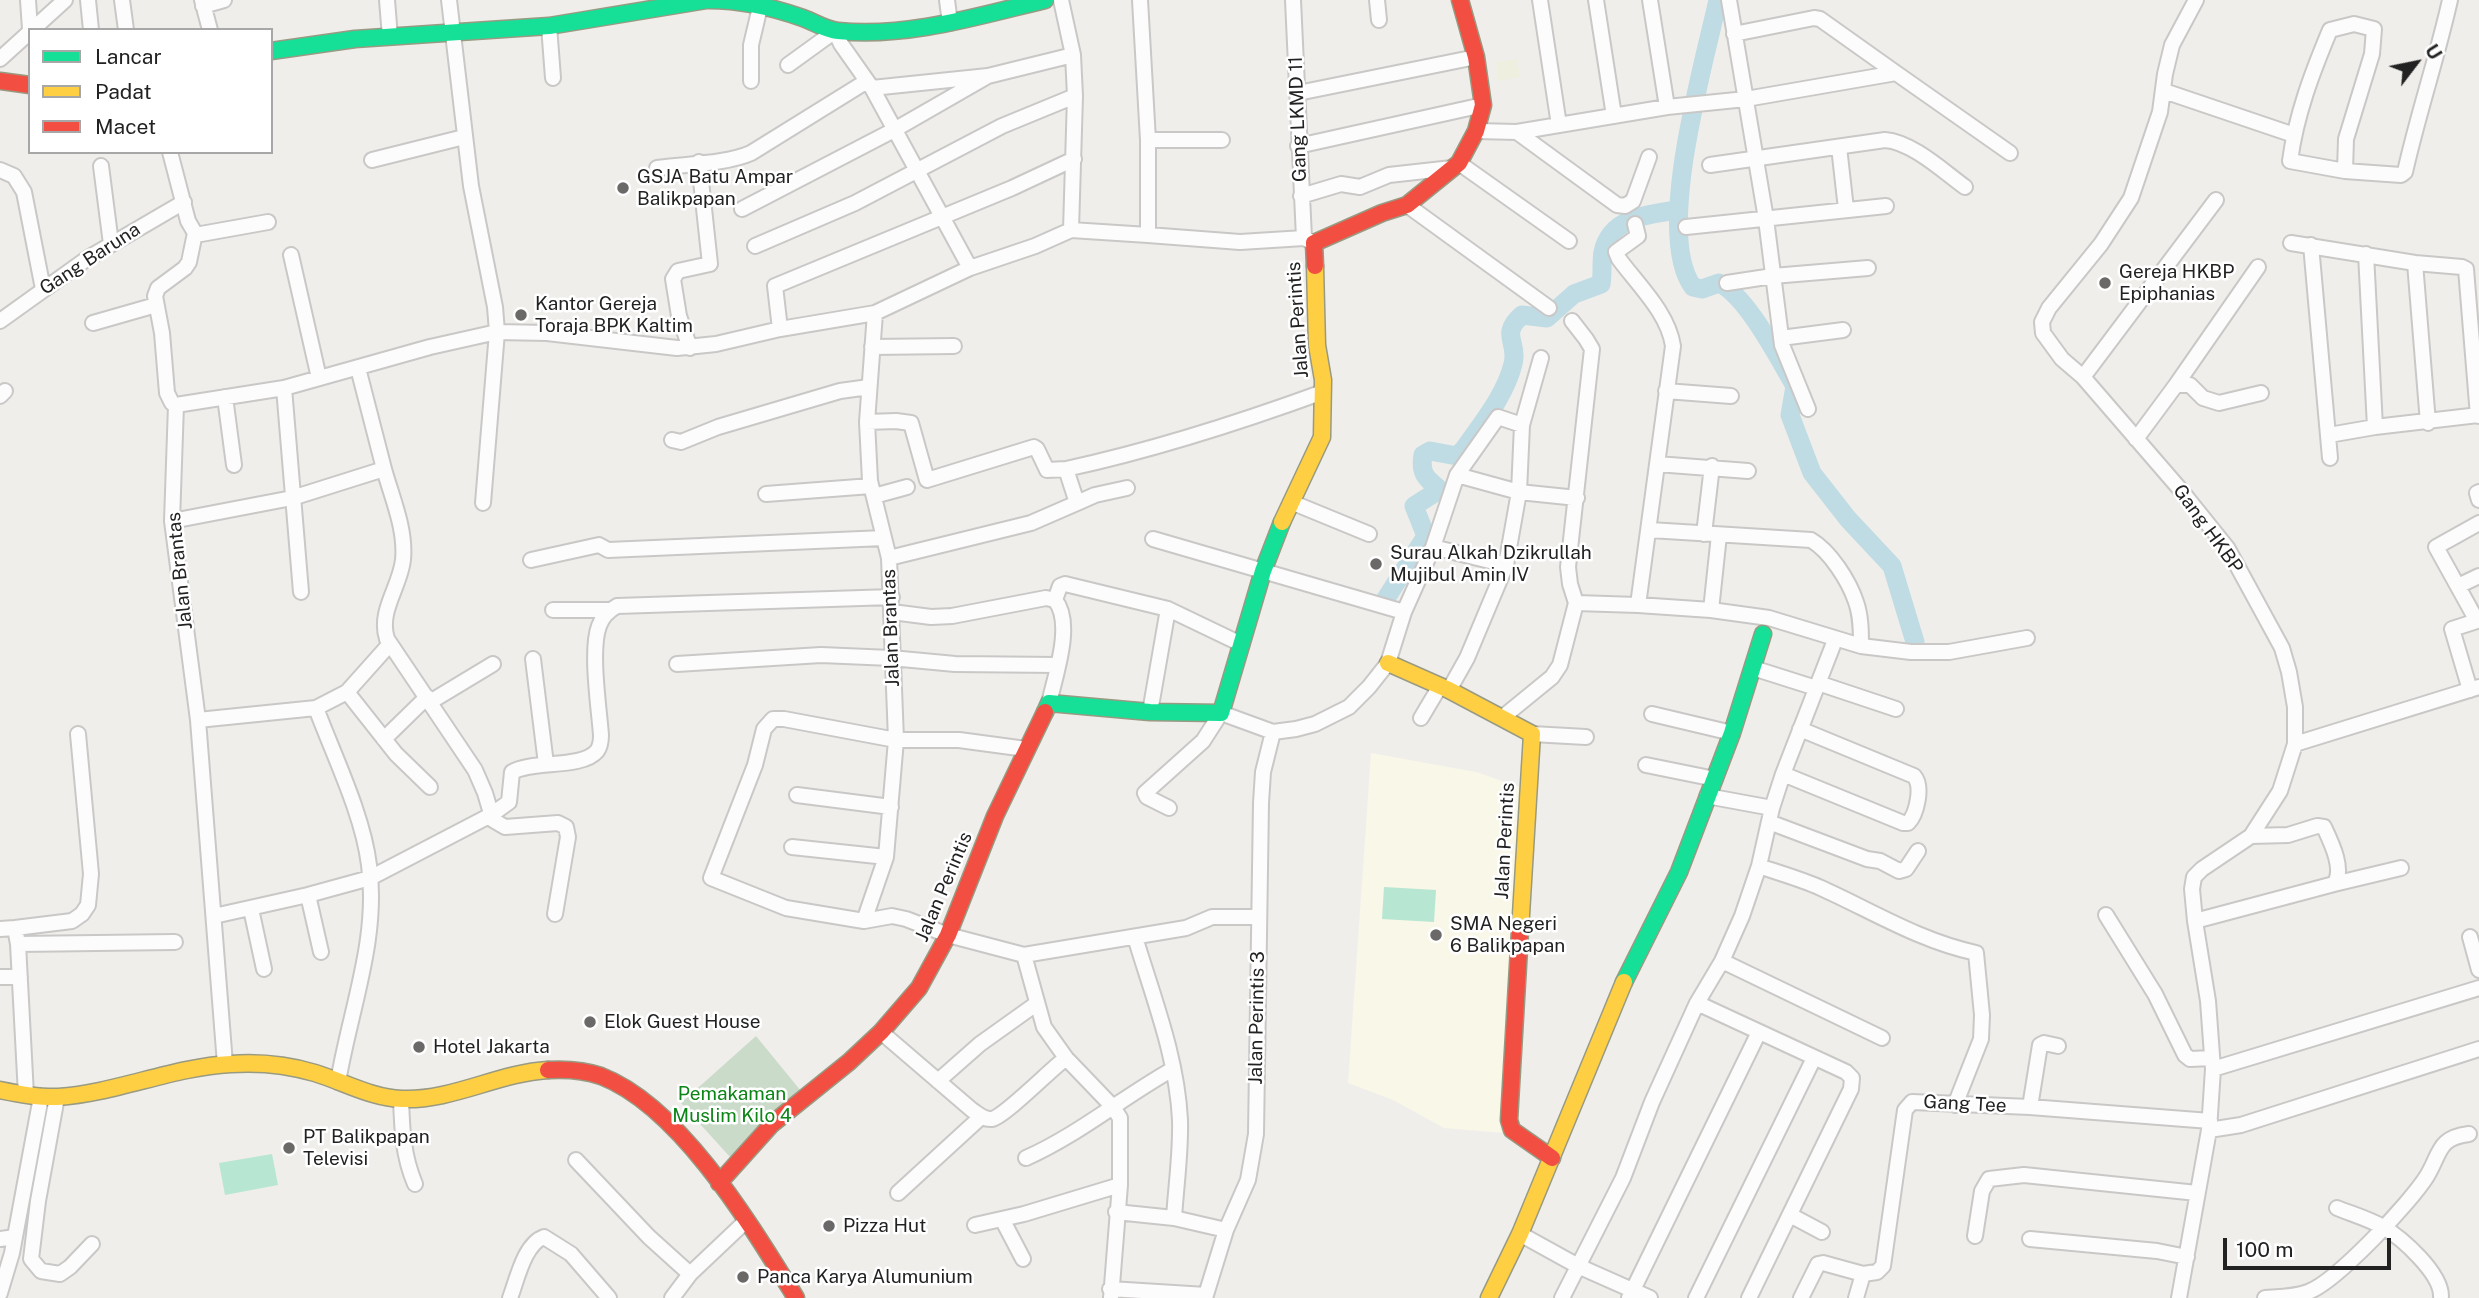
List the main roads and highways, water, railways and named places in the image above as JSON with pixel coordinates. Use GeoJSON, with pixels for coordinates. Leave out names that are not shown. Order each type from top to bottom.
{"type":"FeatureCollection","features":[{"type":"Feature","properties":{"kind":"main road"},"geometry":{"type":"LineString","coordinates":[[273,51],[341,40],[549,26],[707,0],[736,0],[770,6],[835,31],[888,32],[950,23],[1045,0]]}},
{"type":"Feature","properties":{"kind":"main road","name":"Jalan Perintis"},"geometry":{"type":"LineString","coordinates":[[719,1183],[772,1125],[881,1032],[919,988],[948,936],[995,816],[1049,703],[1150,712],[1222,713],[1279,525],[1322,437],[1323,380],[1317,345],[1309,240],[1407,205],[1456,165],[1476,131],[1483,105],[1476,57],[1460,0]]}},
{"type":"Feature","properties":{"kind":"main road"},"geometry":{"type":"LineString","coordinates":[[0,81],[28,85]]}},
{"type":"Feature","properties":{"kind":"main road"},"geometry":{"type":"LineString","coordinates":[[1489,1298],[1520,1234],[1627,975],[1679,872],[1732,733],[1763,634]]}},
{"type":"Feature","properties":{"kind":"main road","name":"Jalan Perintis"},"geometry":{"type":"LineString","coordinates":[[1388,663],[1445,688],[1532,734],[1509,1120],[1512,1130],[1552,1158]]}},
{"type":"Feature","properties":{"kind":"main road"},"geometry":{"type":"LineString","coordinates":[[0,1090],[41,1096],[225,1065],[254,1064],[288,1067],[401,1099],[452,1092],[510,1074],[535,1071],[576,1070],[601,1076],[626,1088],[646,1102],[719,1183],[796,1298]]}},
{"type":"Feature","properties":{"kind":"waterway"},"geometry":{"type":"LineString","coordinates":[[1718,0],[1694,105],[1680,190],[1678,229],[1682,262],[1693,287],[1702,289],[1719,283],[1730,290],[1751,314],[1771,345],[1795,386],[1790,415],[1812,473],[1848,519],[1892,566],[1915,642]]}},
{"type":"Feature","properties":{"kind":"waterway"},"geometry":{"type":"LineString","coordinates":[[1385,600],[1426,536],[1414,506],[1438,488],[1424,474],[1423,455],[1430,451],[1457,456],[1485,419],[1499,398],[1513,364],[1511,333],[1515,322],[1522,315],[1547,318],[1574,294],[1601,284],[1602,256],[1607,240],[1622,224],[1643,216],[1678,210]]}},
{"type":"Feature","properties":{"kind":"place","name":"GSJA Batu Ampar Balikpapan"},"geometry":{"type":"Point","coordinates":[623,188]}},
{"type":"Feature","properties":{"kind":"place","name":"Gereja HKBP Epiphanias"},"geometry":{"type":"Point","coordinates":[2105,283]}},
{"type":"Feature","properties":{"kind":"place","name":"Kantor Gereja Toraja BPK Kaltim"},"geometry":{"type":"Point","coordinates":[521,315]}},
{"type":"Feature","properties":{"kind":"place","name":"Surau Alkah Dzikrullah Mujibul Amin IV"},"geometry":{"type":"Point","coordinates":[1376,564]}},
{"type":"Feature","properties":{"kind":"place","name":"SMA Negeri 6 Balikpapan"},"geometry":{"type":"Point","coordinates":[1436,935]}},
{"type":"Feature","properties":{"kind":"place","name":"Elok Guest House"},"geometry":{"type":"Point","coordinates":[590,1022]}},
{"type":"Feature","properties":{"kind":"place","name":"Hotel Jakarta"},"geometry":{"type":"Point","coordinates":[419,1047]}},
{"type":"Feature","properties":{"kind":"place","name":"PT Balikpapan Televisi"},"geometry":{"type":"Point","coordinates":[289,1148]}},
{"type":"Feature","properties":{"kind":"place","name":"Pizza Hut"},"geometry":{"type":"Point","coordinates":[829,1226]}},
{"type":"Feature","properties":{"kind":"place","name":"Panca Karya Alumunium"},"geometry":{"type":"Point","coordinates":[743,1277]}},
{"type":"Feature","properties":{"kind":"park label","name":"Pemakaman Muslim Kilo 4"},"geometry":{"type":"Point","coordinates":[732,1105]}}]}
